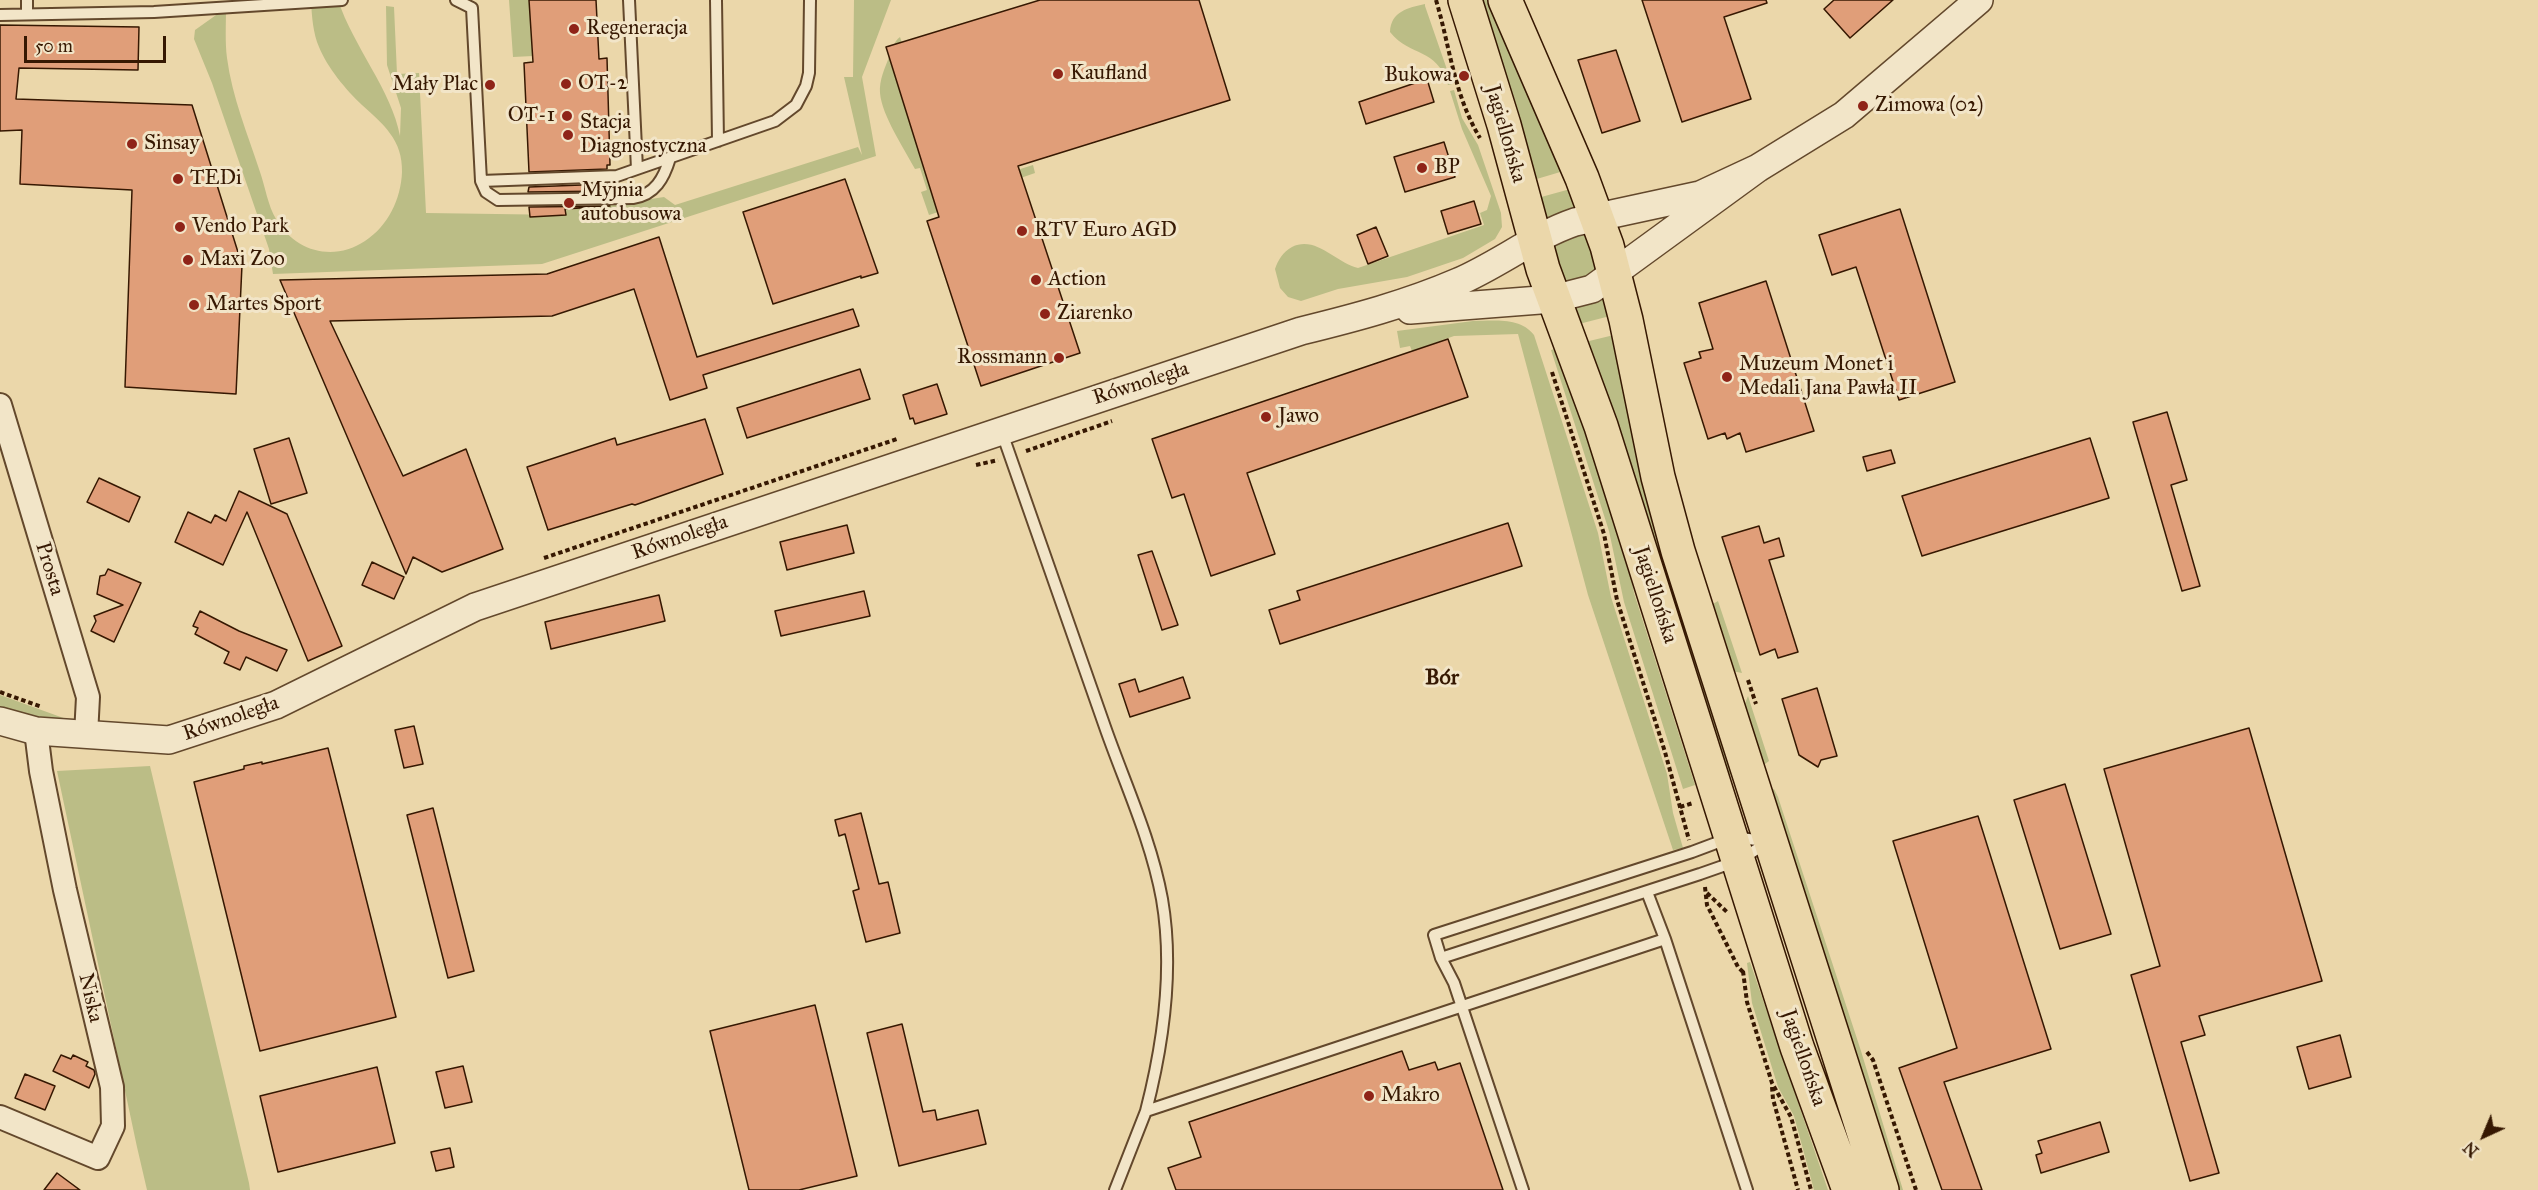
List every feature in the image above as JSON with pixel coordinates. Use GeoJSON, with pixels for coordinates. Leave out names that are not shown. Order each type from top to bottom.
{"type":"FeatureCollection","features":[{"type":"Feature","properties":{"kind":"main road","name":"Jagiellońska"},"geometry":{"type":"LineString","coordinates":[[1465,0],[1504,125],[1553,299],[1601,426],[1797,1047],[1849,1190]]}},
{"type":"Feature","properties":{"kind":"main road","name":"Jagiellońska"},"geometry":{"type":"LineString","coordinates":[[1505,0],[1598,217],[1615,273],[1658,477],[1678,552],[1882,1190]]}},
{"type":"Feature","properties":{"kind":"street"},"geometry":{"type":"LineString","coordinates":[[1758,168],[1844,116],[1979,0]]}},
{"type":"Feature","properties":{"kind":"street","name":"Równoległa"},"geometry":{"type":"LineString","coordinates":[[1367,314],[1553,299],[1592,289],[1758,168]]}},
{"type":"Feature","properties":{"kind":"street","name":"Równoległa"},"geometry":{"type":"LineString","coordinates":[[0,721],[44,721],[86,735],[169,740],[276,705],[476,607],[1301,331],[1367,314],[1458,282],[1504,260],[1556,228],[1700,195],[1758,168]]}},
{"type":"Feature","properties":{"kind":"street","name":"Prosta"},"geometry":{"type":"LineString","coordinates":[[0,405],[88,697],[86,735]]}},
{"type":"Feature","properties":{"kind":"street","name":"Niska"},"geometry":{"type":"LineString","coordinates":[[0,1116],[98,1158],[113,1126],[112,1087],[65,890],[41,771],[44,721]]}},
{"type":"Feature","properties":{"kind":"lane"},"geometry":{"type":"LineString","coordinates":[[27,0],[27,14]]}},
{"type":"Feature","properties":{"kind":"lane"},"geometry":{"type":"LineString","coordinates":[[154,0],[154,12]]}},
{"type":"Feature","properties":{"kind":"lane"},"geometry":{"type":"LineString","coordinates":[[0,15],[154,12],[342,0]]}},
{"type":"Feature","properties":{"kind":"lane"},"geometry":{"type":"LineString","coordinates":[[456,0],[472,8],[481,181],[486,192],[498,200],[633,198],[647,194],[658,185],[670,158]]}},
{"type":"Feature","properties":{"kind":"lane"},"geometry":{"type":"LineString","coordinates":[[629,0],[637,169]]}},
{"type":"Feature","properties":{"kind":"lane"},"geometry":{"type":"LineString","coordinates":[[716,0],[718,141]]}},
{"type":"Feature","properties":{"kind":"lane"},"geometry":{"type":"LineString","coordinates":[[481,181],[617,176],[775,121],[796,105],[810,73],[810,0]]}},
{"type":"Feature","properties":{"kind":"lane"},"geometry":{"type":"LineString","coordinates":[[1001,430],[1116,757],[1144,828],[1162,901],[1167,980],[1158,1063],[1146,1111],[1115,1190]]}},
{"type":"Feature","properties":{"kind":"lane"},"geometry":{"type":"LineString","coordinates":[[1523,1190],[1454,982],[1441,958],[1434,935],[1692,852],[1736,848],[1769,841]]}},
{"type":"Feature","properties":{"kind":"lane"},"geometry":{"type":"LineString","coordinates":[[1441,958],[1647,892],[1736,848],[1769,841]]}},
{"type":"Feature","properties":{"kind":"lane"},"geometry":{"type":"LineString","coordinates":[[1647,892],[1665,939],[1747,1190]]}},
{"type":"Feature","properties":{"kind":"lane"},"geometry":{"type":"LineString","coordinates":[[1146,1111],[1665,939]]}},
{"type":"Feature","properties":{"kind":"path"},"geometry":{"type":"LineString","coordinates":[[1436,0],[1457,86],[1469,120],[1482,141]]}},
{"type":"Feature","properties":{"kind":"path"},"geometry":{"type":"LineString","coordinates":[[1457,86],[1467,83]]}},
{"type":"Feature","properties":{"kind":"path"},"geometry":{"type":"LineString","coordinates":[[1550,365],[1604,534],[1617,600],[1690,845]]}},
{"type":"Feature","properties":{"kind":"path"},"geometry":{"type":"LineString","coordinates":[[1026,451],[1112,421]]}},
{"type":"Feature","properties":{"kind":"path"},"geometry":{"type":"LineString","coordinates":[[1746,674],[1756,706]]}},
{"type":"Feature","properties":{"kind":"path"},"geometry":{"type":"LineString","coordinates":[[0,692],[44,721]]}},
{"type":"Feature","properties":{"kind":"path"},"geometry":{"type":"LineString","coordinates":[[1680,807],[1701,801]]}},
{"type":"Feature","properties":{"kind":"path"},"geometry":{"type":"LineString","coordinates":[[1707,893],[1707,905],[1738,967],[1743,972],[1748,1002],[1772,1083],[1773,1099],[1798,1190]]}},
{"type":"Feature","properties":{"kind":"path"},"geometry":{"type":"LineString","coordinates":[[1867,1052],[1874,1060],[1916,1190]]}},
{"type":"Feature","properties":{"kind":"path"},"geometry":{"type":"LineString","coordinates":[[1772,1083],[1791,1116],[1811,1190]]}},
{"type":"Feature","properties":{"kind":"green space"},"geometry":{"type":"Polygon","coordinates":[[[338,0],[389,102],[400,136],[401,108],[387,65],[386,6],[394,7],[397,74],[419,73],[426,213],[565,215],[565,209],[664,197],[675,205],[858,147],[862,155],[844,77],[853,77],[854,0],[891,0],[862,77],[876,156],[542,264],[273,274],[269,249],[212,83],[194,39],[195,30],[226,8],[226,52],[229,73],[273,214],[284,230],[304,246],[328,252],[341,251],[365,241],[387,220],[396,202],[402,172],[399,151],[390,134],[338,78],[322,55],[317,42],[311,2],[338,0]]]}},
{"type":"Feature","properties":{"kind":"green space"},"geometry":{"type":"Polygon","coordinates":[[[509,0],[529,0],[533,56],[513,57],[509,0]]]}},
{"type":"Feature","properties":{"kind":"green space"},"geometry":{"type":"Polygon","coordinates":[[[1475,0],[1493,0],[1567,170],[1530,181],[1475,0]]]}},
{"type":"Feature","properties":{"kind":"green space"},"geometry":{"type":"Polygon","coordinates":[[[1425,4],[1452,84],[1448,85],[1437,64],[1430,58],[1406,46],[1390,32],[1397,15],[1407,9],[1425,4]]]}},
{"type":"Feature","properties":{"kind":"green space"},"geometry":{"type":"Polygon","coordinates":[[[900,37],[950,191],[1033,165],[1035,173],[1012,181],[1015,187],[929,215],[921,192],[927,190],[920,168],[915,169],[894,132],[880,93],[884,70],[893,46],[900,37]]]}},
{"type":"Feature","properties":{"kind":"green space"},"geometry":{"type":"Polygon","coordinates":[[[1454,90],[1462,118],[1478,145],[1501,213],[1502,227],[1495,239],[1463,258],[1407,277],[1338,289],[1301,301],[1288,297],[1280,288],[1275,269],[1281,257],[1292,247],[1301,244],[1318,247],[1358,268],[1484,225],[1480,213],[1487,210],[1491,196],[1462,129],[1450,91],[1454,90]]]}},
{"type":"Feature","properties":{"kind":"green space"},"geometry":{"type":"Polygon","coordinates":[[[1574,188],[1584,211],[1543,221],[1534,199],[1574,188]]]}},
{"type":"Feature","properties":{"kind":"green space"},"geometry":{"type":"Polygon","coordinates":[[[1579,231],[1586,234],[1599,264],[1584,278],[1564,280],[1550,259],[1555,241],[1579,231]]]}},
{"type":"Feature","properties":{"kind":"green space"},"geometry":{"type":"Polygon","coordinates":[[[1606,294],[1614,315],[1575,325],[1574,304],[1606,294]]]}},
{"type":"Feature","properties":{"kind":"green space"},"geometry":{"type":"Polygon","coordinates":[[[1473,321],[1514,323],[1528,329],[1534,335],[1598,533],[1611,597],[1667,774],[1673,813],[1683,848],[1673,850],[1588,595],[1518,334],[1454,336],[1412,351],[1410,346],[1400,348],[1397,331],[1473,321]]]}},
{"type":"Feature","properties":{"kind":"green space"},"geometry":{"type":"Polygon","coordinates":[[[1618,334],[1737,773],[1723,776],[1581,343],[1618,334]]]}},
{"type":"Feature","properties":{"kind":"green space"},"geometry":{"type":"Polygon","coordinates":[[[1563,347],[1625,546],[1634,593],[1695,785],[1683,789],[1624,602],[1609,531],[1551,350],[1563,347]]]}},
{"type":"Feature","properties":{"kind":"green space"},"geometry":{"type":"Polygon","coordinates":[[[1718,601],[1742,673],[1732,671],[1714,610],[1713,604],[1718,601]]]}},
{"type":"Feature","properties":{"kind":"green space"},"geometry":{"type":"Polygon","coordinates":[[[0,695],[69,720],[0,715],[0,695]]]}},
{"type":"Feature","properties":{"kind":"green space"},"geometry":{"type":"Polygon","coordinates":[[[1748,696],[1769,761],[1761,767],[1744,706],[1748,696]]]}},
{"type":"Feature","properties":{"kind":"green space"},"geometry":{"type":"Polygon","coordinates":[[[150,766],[250,1190],[147,1190],[57,771],[150,766]]]}},
{"type":"Feature","properties":{"kind":"green space"},"geometry":{"type":"Polygon","coordinates":[[[1774,789],[1861,1051],[1903,1190],[1893,1190],[1763,793],[1774,789]]]}},
{"type":"Feature","properties":{"kind":"green space"},"geometry":{"type":"Polygon","coordinates":[[[1750,962],[1828,1190],[1814,1190],[1794,1116],[1778,1087],[1752,1003],[1747,963],[1750,962]]]}},
{"type":"Feature","properties":{"kind":"building"},"geometry":{"type":"Polygon","coordinates":[[[529,0],[596,0],[599,59],[607,58],[610,165],[607,165],[607,169],[529,172],[524,63],[533,62],[529,0]]]}},
{"type":"Feature","properties":{"kind":"building","name":"Kaufland"},"geometry":{"type":"Polygon","coordinates":[[[1040,0],[1199,0],[1230,100],[1018,166],[1080,353],[981,386],[927,221],[939,217],[886,47],[1040,0]]]}},
{"type":"Feature","properties":{"kind":"building"},"geometry":{"type":"Polygon","coordinates":[[[1642,0],[1766,0],[1767,3],[1724,17],[1751,99],[1682,122],[1642,0]]]}},
{"type":"Feature","properties":{"kind":"building"},"geometry":{"type":"Polygon","coordinates":[[[1834,0],[1893,0],[1850,38],[1824,9],[1834,0]]]}},
{"type":"Feature","properties":{"kind":"building","name":"Vendo Park"},"geometry":{"type":"Polygon","coordinates":[[[0,25],[139,27],[138,70],[19,68],[16,99],[192,105],[242,265],[236,394],[125,387],[132,190],[20,184],[22,130],[0,131],[0,25]]]}},
{"type":"Feature","properties":{"kind":"building"},"geometry":{"type":"Polygon","coordinates":[[[1616,50],[1640,121],[1602,133],[1578,60],[1616,50]]]}},
{"type":"Feature","properties":{"kind":"building"},"geometry":{"type":"Polygon","coordinates":[[[1427,79],[1434,102],[1366,124],[1359,102],[1427,79]]]}},
{"type":"Feature","properties":{"kind":"building"},"geometry":{"type":"Polygon","coordinates":[[[1444,142],[1455,177],[1405,192],[1394,157],[1444,142]]]}},
{"type":"Feature","properties":{"kind":"building"},"geometry":{"type":"Polygon","coordinates":[[[845,179],[878,273],[861,278],[861,276],[773,304],[743,212],[845,179]]]}},
{"type":"Feature","properties":{"kind":"building"},"geometry":{"type":"Polygon","coordinates":[[[608,184],[609,191],[528,192],[529,187],[608,184]]]}},
{"type":"Feature","properties":{"kind":"building"},"geometry":{"type":"Polygon","coordinates":[[[1474,201],[1481,224],[1448,234],[1441,211],[1474,201]]]}},
{"type":"Feature","properties":{"kind":"building"},"geometry":{"type":"Polygon","coordinates":[[[610,206],[565,209],[566,215],[530,217],[529,207],[610,206]]]}},
{"type":"Feature","properties":{"kind":"building"},"geometry":{"type":"Polygon","coordinates":[[[1900,209],[1955,382],[1899,400],[1856,267],[1832,275],[1819,235],[1900,209]]]}},
{"type":"Feature","properties":{"kind":"building"},"geometry":{"type":"Polygon","coordinates":[[[1376,227],[1388,256],[1368,264],[1357,235],[1376,227]]]}},
{"type":"Feature","properties":{"kind":"building"},"geometry":{"type":"Polygon","coordinates":[[[659,237],[697,357],[853,309],[859,326],[703,375],[707,388],[670,400],[634,289],[552,316],[330,321],[403,476],[466,449],[503,549],[442,572],[413,557],[406,574],[280,280],[547,274],[659,237]]]}},
{"type":"Feature","properties":{"kind":"building"},"geometry":{"type":"Polygon","coordinates":[[[1766,281],[1814,431],[1746,452],[1740,433],[1727,439],[1725,433],[1708,439],[1684,363],[1701,358],[1699,352],[1713,349],[1699,303],[1766,281]]]}},
{"type":"Feature","properties":{"kind":"building"},"geometry":{"type":"Polygon","coordinates":[[[1448,339],[1468,397],[1247,473],[1275,554],[1211,576],[1184,494],[1172,498],[1152,439],[1448,339]]]}},
{"type":"Feature","properties":{"kind":"building"},"geometry":{"type":"Polygon","coordinates":[[[860,369],[870,399],[747,438],[737,408],[860,369]]]}},
{"type":"Feature","properties":{"kind":"building"},"geometry":{"type":"Polygon","coordinates":[[[937,384],[947,414],[915,424],[913,418],[910,419],[903,395],[937,384]]]}},
{"type":"Feature","properties":{"kind":"building"},"geometry":{"type":"Polygon","coordinates":[[[2167,412],[2187,480],[2171,485],[2200,586],[2182,591],[2133,422],[2167,412]]]}},
{"type":"Feature","properties":{"kind":"building"},"geometry":{"type":"Polygon","coordinates":[[[705,419],[723,474],[635,505],[548,530],[527,467],[615,438],[617,445],[705,419]]]}},
{"type":"Feature","properties":{"kind":"building"},"geometry":{"type":"Polygon","coordinates":[[[289,438],[307,493],[271,504],[254,449],[289,438]]]}},
{"type":"Feature","properties":{"kind":"building"},"geometry":{"type":"Polygon","coordinates":[[[2090,438],[2109,498],[1922,556],[1902,496],[2090,438]]]}},
{"type":"Feature","properties":{"kind":"building"},"geometry":{"type":"Polygon","coordinates":[[[1891,450],[1895,463],[1867,471],[1863,457],[1891,450]]]}},
{"type":"Feature","properties":{"kind":"building"},"geometry":{"type":"Polygon","coordinates":[[[99,478],[140,497],[129,522],[87,502],[99,478]]]}},
{"type":"Feature","properties":{"kind":"building"},"geometry":{"type":"Polygon","coordinates":[[[239,491],[287,514],[342,646],[308,661],[247,512],[223,565],[175,542],[188,512],[211,523],[215,515],[226,521],[239,491]]]}},
{"type":"Feature","properties":{"kind":"building"},"geometry":{"type":"Polygon","coordinates":[[[1508,523],[1522,566],[1280,644],[1269,610],[1300,600],[1297,591],[1508,523]]]}},
{"type":"Feature","properties":{"kind":"building"},"geometry":{"type":"Polygon","coordinates":[[[847,525],[854,553],[787,570],[780,542],[847,525]]]}},
{"type":"Feature","properties":{"kind":"building"},"geometry":{"type":"Polygon","coordinates":[[[1759,526],[1764,543],[1779,538],[1784,556],[1769,560],[1798,652],[1778,658],[1775,649],[1760,655],[1722,537],[1759,526]]]}},
{"type":"Feature","properties":{"kind":"building"},"geometry":{"type":"Polygon","coordinates":[[[1152,551],[1178,625],[1162,630],[1138,555],[1152,551]]]}},
{"type":"Feature","properties":{"kind":"building"},"geometry":{"type":"Polygon","coordinates":[[[372,562],[404,577],[394,599],[362,585],[372,562]]]}},
{"type":"Feature","properties":{"kind":"building"},"geometry":{"type":"Polygon","coordinates":[[[108,569],[141,583],[114,642],[91,631],[96,621],[94,616],[123,605],[97,594],[100,576],[105,575],[108,569]]]}},
{"type":"Feature","properties":{"kind":"building"},"geometry":{"type":"Polygon","coordinates":[[[864,591],[870,616],[781,636],[775,611],[864,591]]]}},
{"type":"Feature","properties":{"kind":"building"},"geometry":{"type":"Polygon","coordinates":[[[659,595],[665,621],[551,649],[545,622],[659,595]]]}},
{"type":"Feature","properties":{"kind":"building"},"geometry":{"type":"Polygon","coordinates":[[[200,611],[239,631],[287,650],[277,671],[246,657],[240,670],[224,663],[229,652],[195,634],[198,628],[193,626],[200,611]]]}},
{"type":"Feature","properties":{"kind":"building"},"geometry":{"type":"Polygon","coordinates":[[[1183,677],[1190,698],[1130,717],[1119,684],[1135,679],[1139,692],[1183,677]]]}},
{"type":"Feature","properties":{"kind":"building"},"geometry":{"type":"Polygon","coordinates":[[[1817,688],[1837,756],[1821,760],[1818,767],[1799,755],[1782,699],[1817,688]]]}},
{"type":"Feature","properties":{"kind":"building"},"geometry":{"type":"Polygon","coordinates":[[[414,726],[423,764],[404,768],[395,730],[414,726]]]}},
{"type":"Feature","properties":{"kind":"building"},"geometry":{"type":"Polygon","coordinates":[[[2249,728],[2322,981],[2199,1016],[2205,1035],[2181,1042],[2219,1173],[2190,1181],[2131,975],[2160,966],[2104,769],[2249,728]]]}},
{"type":"Feature","properties":{"kind":"building"},"geometry":{"type":"Polygon","coordinates":[[[328,748],[396,1017],[260,1051],[194,782],[244,769],[244,766],[262,762],[262,764],[328,748]]]}},
{"type":"Feature","properties":{"kind":"building"},"geometry":{"type":"Polygon","coordinates":[[[2065,784],[2111,934],[2060,949],[2014,800],[2065,784]]]}},
{"type":"Feature","properties":{"kind":"building"},"geometry":{"type":"Polygon","coordinates":[[[433,808],[474,971],[448,978],[407,815],[433,808]]]}},
{"type":"Feature","properties":{"kind":"building"},"geometry":{"type":"Polygon","coordinates":[[[861,813],[879,884],[888,882],[900,933],[866,942],[853,891],[859,889],[845,834],[839,836],[835,820],[861,813]]]}},
{"type":"Feature","properties":{"kind":"building"},"geometry":{"type":"Polygon","coordinates":[[[1978,816],[2051,1049],[1944,1082],[1982,1190],[1942,1190],[1899,1068],[1957,1048],[1893,841],[1978,816]]]}},
{"type":"Feature","properties":{"kind":"building"},"geometry":{"type":"Polygon","coordinates":[[[815,1005],[857,1176],[799,1190],[749,1190],[710,1031],[815,1005]]]}},
{"type":"Feature","properties":{"kind":"building"},"geometry":{"type":"Polygon","coordinates":[[[902,1024],[923,1112],[935,1110],[937,1120],[978,1110],[986,1144],[899,1166],[867,1033],[902,1024]]]}},
{"type":"Feature","properties":{"kind":"building"},"geometry":{"type":"Polygon","coordinates":[[[2340,1035],[2351,1077],[2309,1089],[2297,1047],[2340,1035]]]}},
{"type":"Feature","properties":{"kind":"building","name":"Makro"},"geometry":{"type":"Polygon","coordinates":[[[1402,1051],[1409,1070],[1435,1062],[1438,1070],[1460,1063],[1503,1190],[1176,1190],[1168,1168],[1201,1157],[1189,1122],[1402,1051]]]}},
{"type":"Feature","properties":{"kind":"building"},"geometry":{"type":"Polygon","coordinates":[[[61,1055],[71,1059],[73,1055],[88,1062],[86,1066],[94,1070],[95,1074],[89,1088],[53,1071],[61,1055]]]}},
{"type":"Feature","properties":{"kind":"building"},"geometry":{"type":"Polygon","coordinates":[[[463,1066],[472,1102],[445,1108],[436,1072],[463,1066]]]}},
{"type":"Feature","properties":{"kind":"building"},"geometry":{"type":"Polygon","coordinates":[[[377,1067],[395,1143],[278,1172],[260,1096],[377,1067]]]}},
{"type":"Feature","properties":{"kind":"building"},"geometry":{"type":"Polygon","coordinates":[[[25,1074],[55,1086],[45,1110],[15,1098],[25,1074]]]}},
{"type":"Feature","properties":{"kind":"building"},"geometry":{"type":"Polygon","coordinates":[[[2100,1122],[2109,1152],[2041,1173],[2036,1155],[2042,1153],[2038,1141],[2100,1122]]]}},
{"type":"Feature","properties":{"kind":"building"},"geometry":{"type":"Polygon","coordinates":[[[450,1148],[454,1167],[436,1171],[431,1152],[450,1148]]]}},
{"type":"Feature","properties":{"kind":"building"},"geometry":{"type":"Polygon","coordinates":[[[57,1173],[80,1190],[44,1190],[57,1173]]]}},
{"type":"Feature","properties":{"kind":"place","name":"Regeneracja"},"geometry":{"type":"Point","coordinates":[574,29]}},
{"type":"Feature","properties":{"kind":"place","name":"Kaufland"},"geometry":{"type":"Point","coordinates":[1058,74]}},
{"type":"Feature","properties":{"kind":"place","name":"Bukowa"},"geometry":{"type":"Point","coordinates":[1464,76]}},
{"type":"Feature","properties":{"kind":"place","name":"OT-2"},"geometry":{"type":"Point","coordinates":[566,84]}},
{"type":"Feature","properties":{"kind":"place","name":"Mały Plac"},"geometry":{"type":"Point","coordinates":[490,85]}},
{"type":"Feature","properties":{"kind":"place","name":"Zimowa (02)"},"geometry":{"type":"Point","coordinates":[1863,106]}},
{"type":"Feature","properties":{"kind":"place","name":"OT-1"},"geometry":{"type":"Point","coordinates":[567,116]}},
{"type":"Feature","properties":{"kind":"place","name":"Stacja Diagnostyczna"},"geometry":{"type":"Point","coordinates":[568,135]}},
{"type":"Feature","properties":{"kind":"place","name":"Sinsay"},"geometry":{"type":"Point","coordinates":[132,144]}},
{"type":"Feature","properties":{"kind":"place","name":"BP"},"geometry":{"type":"Point","coordinates":[1422,168]}},
{"type":"Feature","properties":{"kind":"place","name":"TEDi"},"geometry":{"type":"Point","coordinates":[178,179]}},
{"type":"Feature","properties":{"kind":"place","name":"Myjnia autobusowa"},"geometry":{"type":"Point","coordinates":[569,203]}},
{"type":"Feature","properties":{"kind":"place","name":"Vendo Park"},"geometry":{"type":"Point","coordinates":[180,227]}},
{"type":"Feature","properties":{"kind":"place","name":"RTV Euro AGD"},"geometry":{"type":"Point","coordinates":[1022,231]}},
{"type":"Feature","properties":{"kind":"place","name":"Maxi Zoo"},"geometry":{"type":"Point","coordinates":[188,260]}},
{"type":"Feature","properties":{"kind":"place","name":"Action"},"geometry":{"type":"Point","coordinates":[1036,280]}},
{"type":"Feature","properties":{"kind":"place","name":"Martes Sport"},"geometry":{"type":"Point","coordinates":[194,305]}},
{"type":"Feature","properties":{"kind":"place","name":"Ziarenko"},"geometry":{"type":"Point","coordinates":[1045,314]}},
{"type":"Feature","properties":{"kind":"place","name":"Rossmann"},"geometry":{"type":"Point","coordinates":[1059,358]}},
{"type":"Feature","properties":{"kind":"place","name":"Muzeum Monet i Medali Jana Pawła II"},"geometry":{"type":"Point","coordinates":[1727,377]}},
{"type":"Feature","properties":{"kind":"place","name":"Jawo"},"geometry":{"type":"Point","coordinates":[1266,417]}},
{"type":"Feature","properties":{"kind":"place","name":"Makro"},"geometry":{"type":"Point","coordinates":[1369,1096]}},
{"type":"Feature","properties":{"kind":"district","name":"Bór"},"geometry":{"type":"Point","coordinates":[1442,679]}}]}
